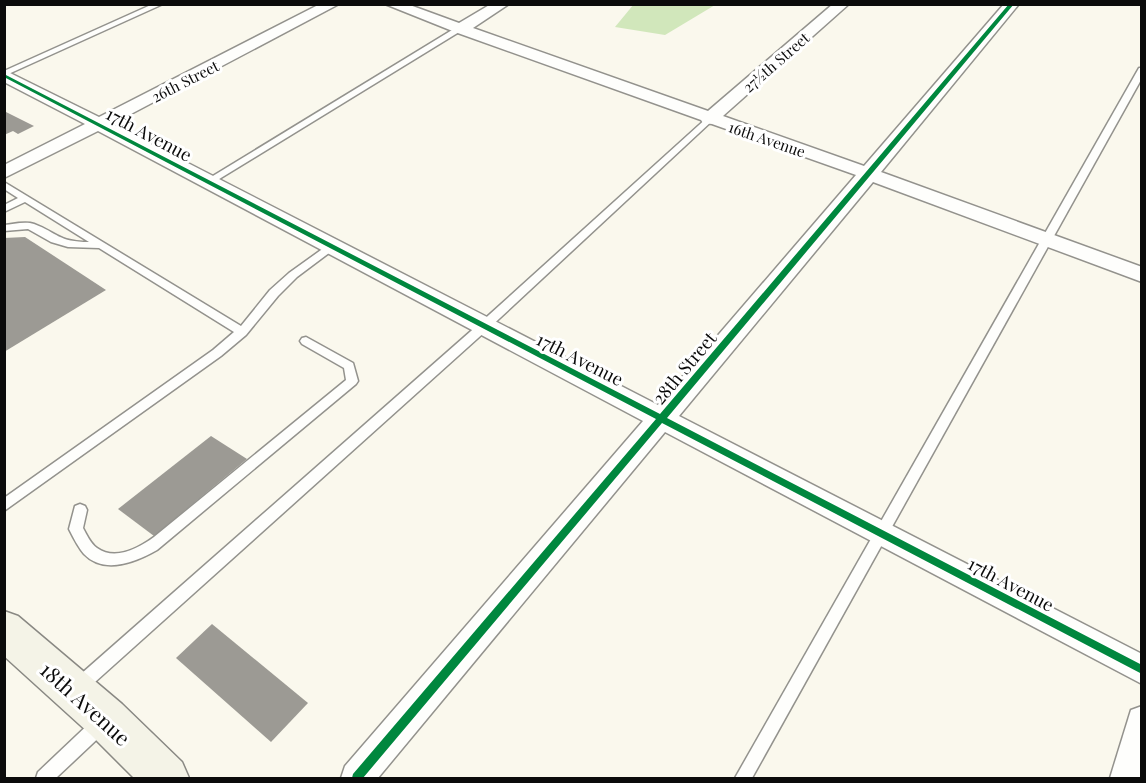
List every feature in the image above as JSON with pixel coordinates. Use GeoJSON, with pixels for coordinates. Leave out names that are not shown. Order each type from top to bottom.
{"type":"FeatureCollection","features":[{"type":"Feature","properties":{"kind":"street","name":"26th Street"},"geometry":{"type":"LineString","coordinates":[[4,173],[332,4]]}},
{"type":"Feature","properties":{"kind":"street","name":"16th Avenue"},"geometry":{"type":"LineString","coordinates":[[392,4],[709,119],[867,173],[1142,275]]}},
{"type":"Feature","properties":{"kind":"street"},"geometry":{"type":"LineString","coordinates":[[460,29],[502,4]]}},
{"type":"Feature","properties":{"kind":"street","name":"27½th Street"},"geometry":{"type":"LineString","coordinates":[[709,119],[842,4]]}},
{"type":"Feature","properties":{"kind":"street","name":"28th Street"},"geometry":{"type":"LineString","coordinates":[[357,778],[1012,4]]}},
{"type":"Feature","properties":{"kind":"street","name":"17th Avenue"},"geometry":{"type":"LineString","coordinates":[[4,75],[1142,670]]}},
{"type":"Feature","properties":{"kind":"street","name":"18th Avenue"},"geometry":{"type":"LineString","coordinates":[[4,629],[106,719],[166,778]]}},
{"type":"Feature","properties":{"kind":"street"},"geometry":{"type":"LineString","coordinates":[[1126,778],[1142,721]]}},
{"type":"Feature","properties":{"kind":"lane"},"geometry":{"type":"LineString","coordinates":[[4,75],[160,4]]}},
{"type":"Feature","properties":{"kind":"lane"},"geometry":{"type":"LineString","coordinates":[[208,182],[460,29]]}},
{"type":"Feature","properties":{"kind":"lane"},"geometry":{"type":"LineString","coordinates":[[743,778],[1142,70]]}},
{"type":"Feature","properties":{"kind":"lane"},"geometry":{"type":"LineString","coordinates":[[74,691],[483,327],[709,119]]}},
{"type":"Feature","properties":{"kind":"lane"},"geometry":{"type":"LineString","coordinates":[[4,185],[242,332]]}},
{"type":"Feature","properties":{"kind":"lane"},"geometry":{"type":"LineString","coordinates":[[4,209],[26,198]]}},
{"type":"Feature","properties":{"kind":"lane"},"geometry":{"type":"LineString","coordinates":[[4,228],[30,226],[55,240],[72,245],[102,245]]}},
{"type":"Feature","properties":{"kind":"lane"},"geometry":{"type":"LineString","coordinates":[[4,506],[217,353],[242,332],[286,281],[332,247]]}},
{"type":"Feature","properties":{"kind":"lane"},"geometry":{"type":"LineString","coordinates":[[80,510],[76,529],[92,553],[116,561],[145,552],[352,381],[349,366],[306,341]]}},
{"type":"Feature","properties":{"kind":"lane"},"geometry":{"type":"LineString","coordinates":[[44,778],[106,719]]}},
{"type":"Feature","properties":{"kind":"green space"},"geometry":{"type":"Polygon","coordinates":[[[634,4],[715,5],[665,35],[615,27],[634,4]]]}},
{"type":"Feature","properties":{"kind":"building"},"geometry":{"type":"Polygon","coordinates":[[[4,111],[34,126],[18,134],[13,131],[4,135],[4,111]]]}},
{"type":"Feature","properties":{"kind":"building"},"geometry":{"type":"Polygon","coordinates":[[[25,237],[106,290],[4,352],[4,238],[25,237]]]}},
{"type":"Feature","properties":{"kind":"building"},"geometry":{"type":"Polygon","coordinates":[[[211,436],[247,459],[154,536],[118,509],[211,436]]]}},
{"type":"Feature","properties":{"kind":"building"},"geometry":{"type":"Polygon","coordinates":[[[212,624],[308,703],[271,742],[176,658],[212,624]]]}},
{"type":"Feature","properties":{"kind":"cycle path"},"geometry":{"type":"LineString","coordinates":[[357,778],[1012,4]]}},
{"type":"Feature","properties":{"kind":"cycle path"},"geometry":{"type":"LineString","coordinates":[[4,75],[1142,670]]}}]}
